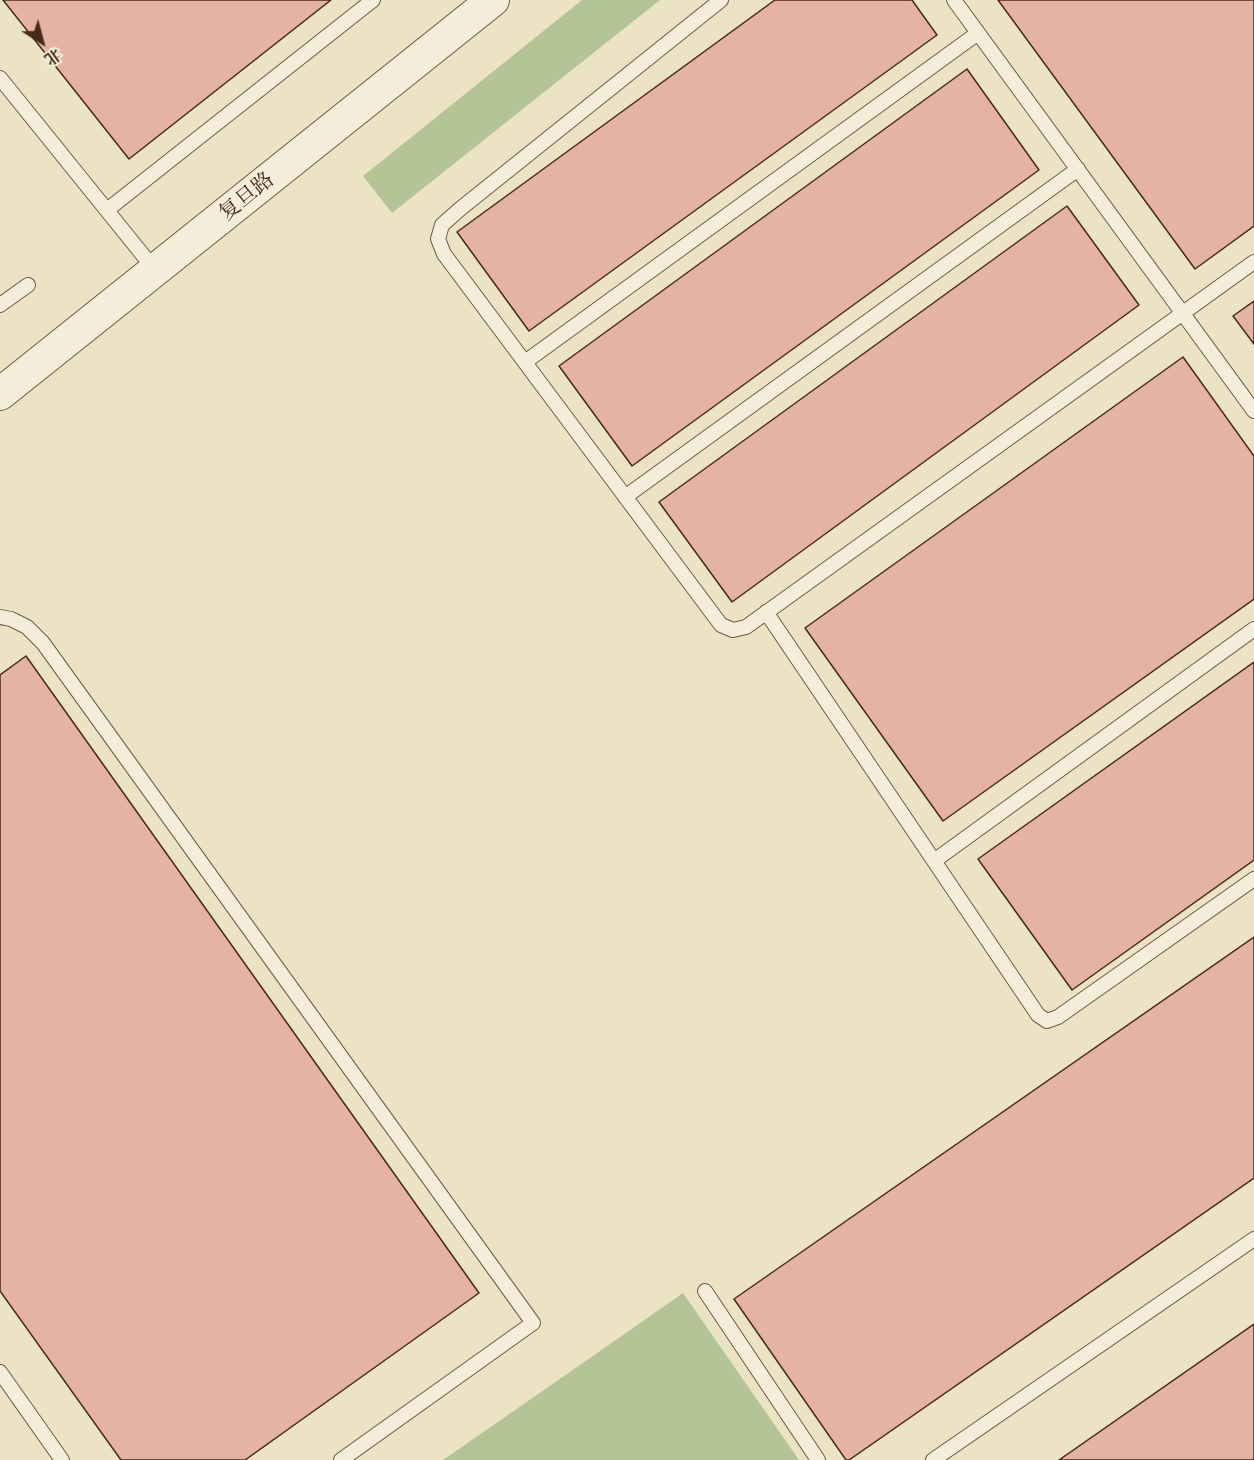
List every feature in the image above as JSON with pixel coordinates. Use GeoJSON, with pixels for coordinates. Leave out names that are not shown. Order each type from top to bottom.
{"type":"FeatureCollection","features":[{"type":"Feature","properties":{"kind":"street","name":"复旦路"},"geometry":{"type":"LineString","coordinates":[[0,394],[493,0]]}},
{"type":"Feature","properties":{"kind":"lane"},"geometry":{"type":"LineString","coordinates":[[107,210],[373,0]]}},
{"type":"Feature","properties":{"kind":"lane"},"geometry":{"type":"LineString","coordinates":[[721,0],[442,225],[438,239],[444,254],[721,625],[733,630],[746,627],[1254,262]]}},
{"type":"Feature","properties":{"kind":"lane"},"geometry":{"type":"LineString","coordinates":[[954,0],[1254,411]]}},
{"type":"Feature","properties":{"kind":"lane"},"geometry":{"type":"LineString","coordinates":[[525,362],[978,33]]}},
{"type":"Feature","properties":{"kind":"lane"},"geometry":{"type":"LineString","coordinates":[[0,78],[155,270]]}},
{"type":"Feature","properties":{"kind":"lane"},"geometry":{"type":"LineString","coordinates":[[625,497],[1078,169]]}},
{"type":"Feature","properties":{"kind":"lane"},"geometry":{"type":"LineString","coordinates":[[0,305],[28,285]]}},
{"type":"Feature","properties":{"kind":"lane"},"geometry":{"type":"LineString","coordinates":[[766,612],[1038,1015],[1047,1021],[1058,1017],[1254,879]]}},
{"type":"Feature","properties":{"kind":"lane"},"geometry":{"type":"LineString","coordinates":[[0,617],[11,619],[27,627],[43,643],[533,1323],[341,1460]]}},
{"type":"Feature","properties":{"kind":"lane"},"geometry":{"type":"LineString","coordinates":[[934,861],[1254,629]]}},
{"type":"Feature","properties":{"kind":"lane"},"geometry":{"type":"LineString","coordinates":[[933,1460],[1254,1239]]}},
{"type":"Feature","properties":{"kind":"lane"},"geometry":{"type":"LineString","coordinates":[[705,1291],[818,1460]]}},
{"type":"Feature","properties":{"kind":"lane"},"geometry":{"type":"LineString","coordinates":[[0,1372],[62,1460]]}},
{"type":"Feature","properties":{"kind":"green space"},"geometry":{"type":"Polygon","coordinates":[[[582,0],[660,0],[392,213],[363,176],[582,0]]]}},
{"type":"Feature","properties":{"kind":"green space"},"geometry":{"type":"Polygon","coordinates":[[[683,1293],[799,1460],[443,1460],[590,1358],[683,1293]]]}},
{"type":"Feature","properties":{"kind":"building"},"geometry":{"type":"Polygon","coordinates":[[[3,0],[331,0],[129,159],[3,0]]]}},
{"type":"Feature","properties":{"kind":"building"},"geometry":{"type":"Polygon","coordinates":[[[775,0],[912,0],[937,35],[529,331],[457,232],[775,0]]]}},
{"type":"Feature","properties":{"kind":"building"},"geometry":{"type":"Polygon","coordinates":[[[998,0],[1254,0],[1254,226],[1195,269],[998,0]]]}},
{"type":"Feature","properties":{"kind":"building"},"geometry":{"type":"Polygon","coordinates":[[[967,69],[1039,170],[632,466],[559,366],[967,69]]]}},
{"type":"Feature","properties":{"kind":"building"},"geometry":{"type":"Polygon","coordinates":[[[1067,206],[1139,305],[732,602],[659,502],[1067,206]]]}},
{"type":"Feature","properties":{"kind":"building"},"geometry":{"type":"Polygon","coordinates":[[[1254,301],[1254,344],[1233,316],[1254,301]]]}},
{"type":"Feature","properties":{"kind":"building"},"geometry":{"type":"Polygon","coordinates":[[[1183,357],[1254,456],[1254,599],[943,821],[805,628],[1183,357]]]}},
{"type":"Feature","properties":{"kind":"building"},"geometry":{"type":"Polygon","coordinates":[[[26,656],[479,1293],[245,1460],[121,1460],[0,1291],[0,675],[26,656]]]}},
{"type":"Feature","properties":{"kind":"building"},"geometry":{"type":"Polygon","coordinates":[[[1254,662],[1254,860],[1072,990],[978,859],[1254,662]]]}},
{"type":"Feature","properties":{"kind":"building"},"geometry":{"type":"Polygon","coordinates":[[[1254,937],[1254,1178],[846,1460],[734,1299],[1254,937]]]}},
{"type":"Feature","properties":{"kind":"building"},"geometry":{"type":"Polygon","coordinates":[[[1254,1324],[1254,1460],[1059,1460],[1254,1324]]]}}]}
